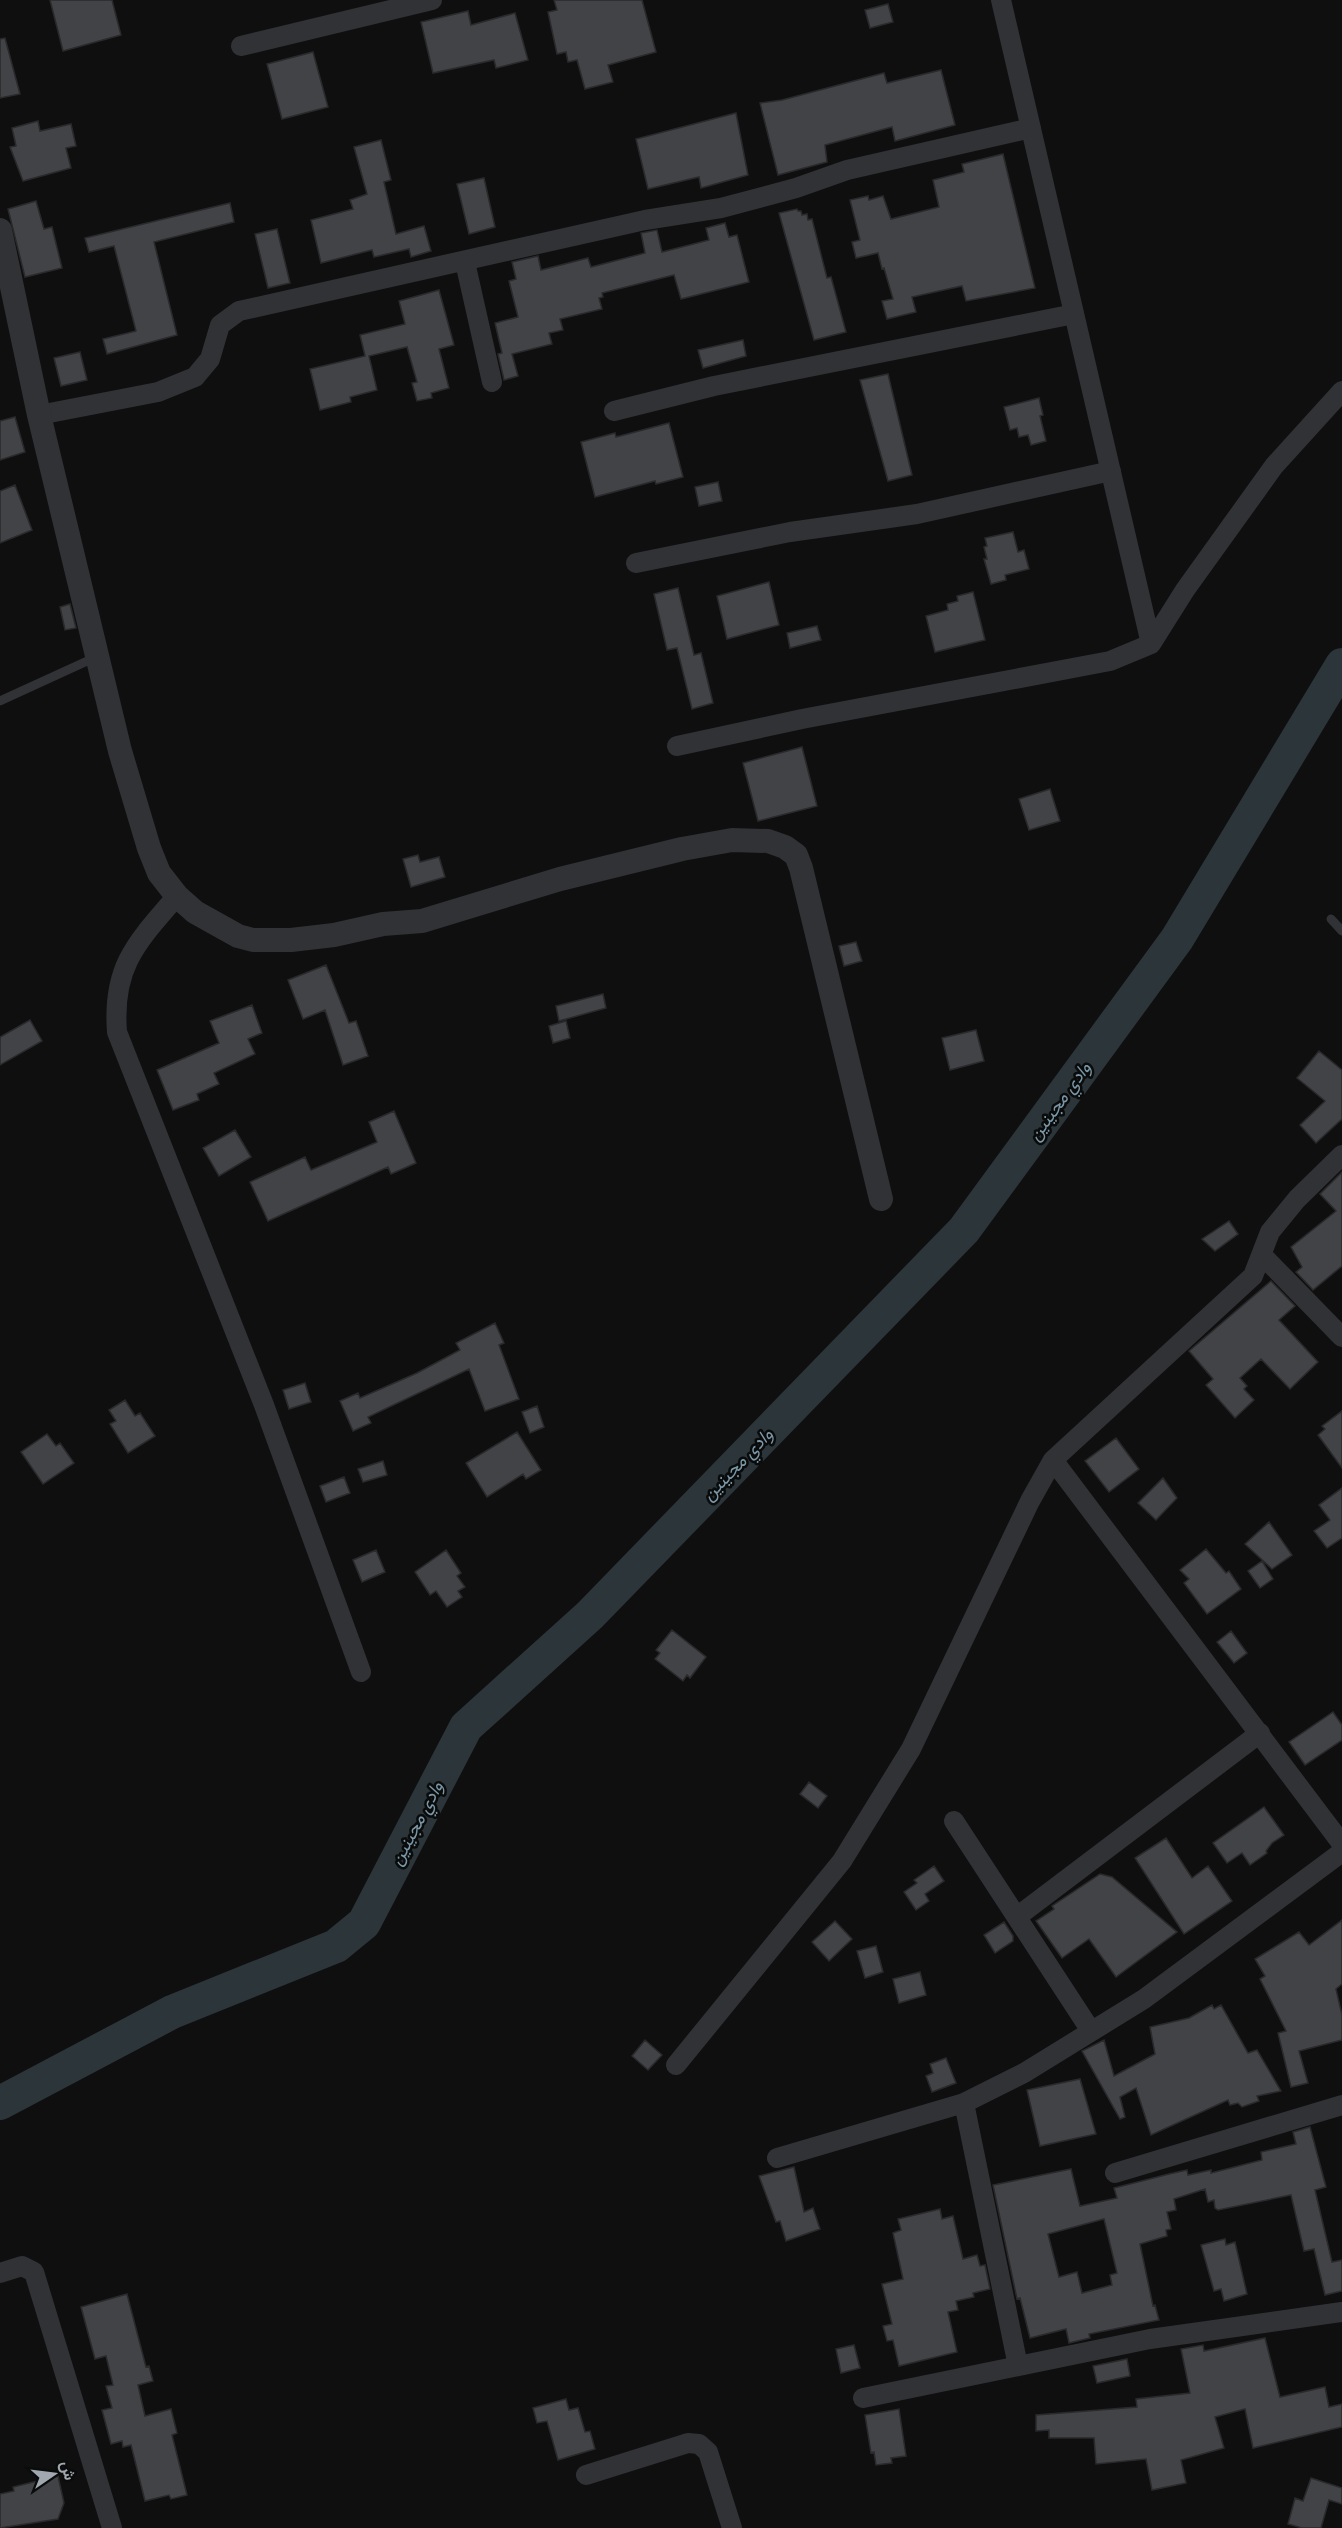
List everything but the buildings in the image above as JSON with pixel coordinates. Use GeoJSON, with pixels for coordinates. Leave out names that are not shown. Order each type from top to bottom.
{"type":"FeatureCollection","features":[{"type":"Feature","properties":{"kind":"street"},"geometry":{"type":"LineString","coordinates":[[241,46],[432,0]]}},
{"type":"Feature","properties":{"kind":"street"},"geometry":{"type":"LineString","coordinates":[[1001,0],[1151,644]]}},
{"type":"Feature","properties":{"kind":"street"},"geometry":{"type":"LineString","coordinates":[[39,415],[158,392],[195,377],[210,359],[220,325],[240,311],[645,220],[722,208],[796,188],[847,170],[1031,128]]}},
{"type":"Feature","properties":{"kind":"street"},"geometry":{"type":"LineString","coordinates":[[0,230],[39,415],[96,657],[149,848],[159,873],[177,896],[195,912],[238,936],[253,940],[291,940],[334,935],[383,924],[422,921],[560,879],[682,849],[748,839],[785,847],[796,855],[801,868],[882,1199]]}},
{"type":"Feature","properties":{"kind":"street"},"geometry":{"type":"LineString","coordinates":[[465,262],[492,382]]}},
{"type":"Feature","properties":{"kind":"street"},"geometry":{"type":"LineString","coordinates":[[614,411],[714,386],[1074,314]]}},
{"type":"Feature","properties":{"kind":"street"},"geometry":{"type":"LineString","coordinates":[[677,746],[802,719],[1110,661],[1151,644],[1185,590],[1274,466],[1342,392]]}},
{"type":"Feature","properties":{"kind":"street"},"geometry":{"type":"LineString","coordinates":[[636,563],[790,532],[917,514],[1111,471]]}},
{"type":"Feature","properties":{"kind":"street"},"geometry":{"type":"LineString","coordinates":[[177,896],[155,921],[123,965],[115,1007],[117,1032],[264,1405],[361,1672]]}},
{"type":"Feature","properties":{"kind":"street"},"geometry":{"type":"LineString","coordinates":[[676,2066],[842,1861],[911,1749],[1030,1501],[1053,1460],[1253,1276],[1269,1232],[1297,1199],[1342,1155]]}},
{"type":"Feature","properties":{"kind":"street"},"geometry":{"type":"LineString","coordinates":[[1262,1255],[1342,1337]]}},
{"type":"Feature","properties":{"kind":"street"},"geometry":{"type":"LineString","coordinates":[[1053,1460],[1342,1844]]}},
{"type":"Feature","properties":{"kind":"street"},"geometry":{"type":"LineString","coordinates":[[1018,1916],[1260,1733]]}},
{"type":"Feature","properties":{"kind":"street"},"geometry":{"type":"LineString","coordinates":[[954,1821],[1091,2031]]}},
{"type":"Feature","properties":{"kind":"street"},"geometry":{"type":"LineString","coordinates":[[777,2158],[964,2103],[1024,2073],[1144,1999],[1276,1904],[1342,1852]]}},
{"type":"Feature","properties":{"kind":"street"},"geometry":{"type":"LineString","coordinates":[[964,2103],[1018,2366]]}},
{"type":"Feature","properties":{"kind":"street"},"geometry":{"type":"LineString","coordinates":[[1115,2173],[1342,2105]]}},
{"type":"Feature","properties":{"kind":"street"},"geometry":{"type":"LineString","coordinates":[[0,2273],[22,2266],[34,2272],[112,2528]]}},
{"type":"Feature","properties":{"kind":"street"},"geometry":{"type":"LineString","coordinates":[[863,2398],[1150,2339],[1342,2312]]}},
{"type":"Feature","properties":{"kind":"street"},"geometry":{"type":"LineString","coordinates":[[586,2475],[688,2443],[699,2444],[708,2452],[732,2528]]}},
{"type":"Feature","properties":{"kind":"lane"},"geometry":{"type":"LineString","coordinates":[[0,701],[96,657]]}},
{"type":"Feature","properties":{"kind":"lane"},"geometry":{"type":"LineString","coordinates":[[1330,919],[1342,931]]}},
{"type":"Feature","properties":{"kind":"waterway","name":"وادي مجينين"},"geometry":{"type":"LineString","coordinates":[[0,2103],[172,2012],[336,1946],[364,1923],[466,1727],[590,1615],[964,1230],[1177,939],[1342,665]]}}]}
